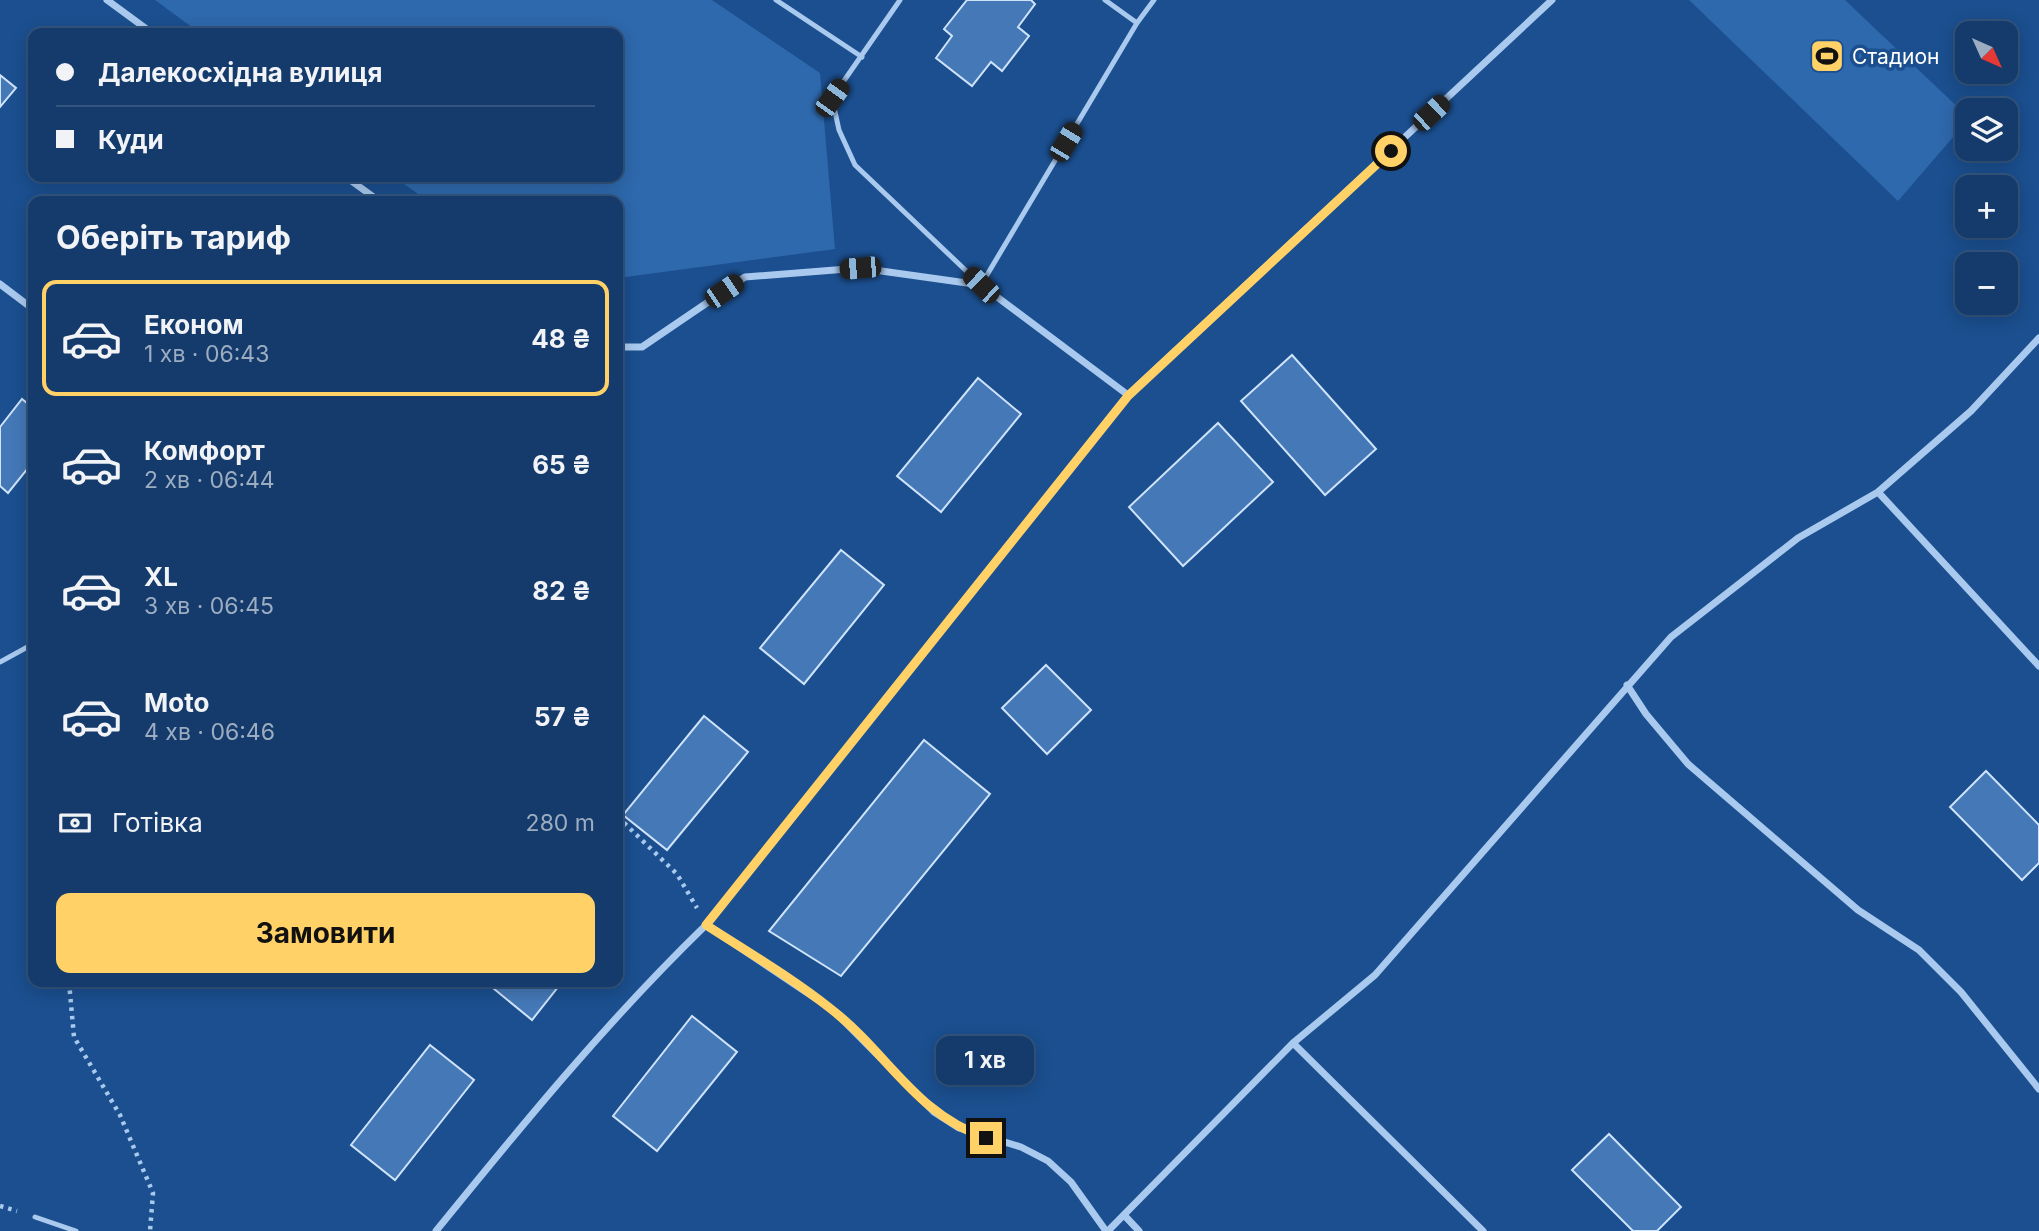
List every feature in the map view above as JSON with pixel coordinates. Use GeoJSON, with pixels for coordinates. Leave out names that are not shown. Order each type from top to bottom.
{"type":"FeatureCollection","features":[{"type":"Feature","properties":{"kind":"street"},"geometry":{"type":"LineString","coordinates":[[107,0],[145,28]]}},
{"type":"Feature","properties":{"kind":"street"},"geometry":{"type":"LineString","coordinates":[[436,1231],[538,1106],[656,973],[706,925],[1128,396],[1552,0]]}},
{"type":"Feature","properties":{"kind":"street"},"geometry":{"type":"LineString","coordinates":[[353,182],[372,196]]}},
{"type":"Feature","properties":{"kind":"street"},"geometry":{"type":"LineString","coordinates":[[623,347],[642,348],[745,277],[860,268],[981,285],[1128,396]]}},
{"type":"Feature","properties":{"kind":"street"},"geometry":{"type":"LineString","coordinates":[[0,284],[28,305]]}},
{"type":"Feature","properties":{"kind":"street"},"geometry":{"type":"LineString","coordinates":[[706,925],[833,1010],[934,1112],[959,1128],[1021,1147],[1048,1161],[1071,1182],[1107,1231],[1293,1042],[1374,975],[1671,637],[1798,538],[1878,492],[1970,411],[2039,338]]}},
{"type":"Feature","properties":{"kind":"street"},"geometry":{"type":"LineString","coordinates":[[1878,492],[2039,666]]}},
{"type":"Feature","properties":{"kind":"street"},"geometry":{"type":"LineString","coordinates":[[1627,685],[1646,714],[1688,764],[1857,910],[1919,950],[1961,992],[2039,1089]]}},
{"type":"Feature","properties":{"kind":"street"},"geometry":{"type":"LineString","coordinates":[[1293,1042],[1483,1231]]}},
{"type":"Feature","properties":{"kind":"street"},"geometry":{"type":"LineString","coordinates":[[1124,1215],[1139,1231]]}},
{"type":"Feature","properties":{"kind":"lane"},"geometry":{"type":"LineString","coordinates":[[776,0],[862,57]]}},
{"type":"Feature","properties":{"kind":"lane"},"geometry":{"type":"LineString","coordinates":[[900,0],[832,98],[839,131],[855,165],[981,285],[1137,23],[1154,0]]}},
{"type":"Feature","properties":{"kind":"lane"},"geometry":{"type":"LineString","coordinates":[[1105,0],[1137,23]]}},
{"type":"Feature","properties":{"kind":"lane"},"geometry":{"type":"LineString","coordinates":[[0,662],[28,647]]}},
{"type":"Feature","properties":{"kind":"lane"},"geometry":{"type":"LineString","coordinates":[[35,1217],[76,1231]]}},
{"type":"Feature","properties":{"kind":"path"},"geometry":{"type":"LineString","coordinates":[[623,822],[677,873],[706,925]]}},
{"type":"Feature","properties":{"kind":"path"},"geometry":{"type":"LineString","coordinates":[[70,987],[75,1037],[120,1115],[153,1193],[150,1231]]}},
{"type":"Feature","properties":{"kind":"shaded area"},"geometry":{"type":"Polygon","coordinates":[[[155,0],[712,0],[820,73],[835,249],[623,277],[623,196],[421,196],[401,182],[623,182],[623,28],[193,28],[155,0]]]}},
{"type":"Feature","properties":{"kind":"shaded area"},"geometry":{"type":"Polygon","coordinates":[[[1689,0],[1845,0],[1955,105],[1955,135],[1898,201],[1689,0]]]}},
{"type":"Feature","properties":{"kind":"building"},"geometry":{"type":"Polygon","coordinates":[[[967,0],[1031,0],[1035,4],[1018,27],[1029,36],[1002,71],[991,62],[972,86],[936,58],[952,36],[944,29],[967,0]]]}},
{"type":"Feature","properties":{"kind":"building"},"geometry":{"type":"Polygon","coordinates":[[[0,75],[16,88],[0,107],[0,75]]]}},
{"type":"Feature","properties":{"kind":"building"},"geometry":{"type":"Polygon","coordinates":[[[1292,355],[1376,449],[1325,495],[1241,401],[1292,355]]]}},
{"type":"Feature","properties":{"kind":"building"},"geometry":{"type":"Polygon","coordinates":[[[978,378],[1021,414],[941,512],[897,476],[978,378]]]}},
{"type":"Feature","properties":{"kind":"building"},"geometry":{"type":"Polygon","coordinates":[[[22,399],[28,404],[28,468],[8,493],[0,486],[0,427],[22,399]]]}},
{"type":"Feature","properties":{"kind":"building"},"geometry":{"type":"Polygon","coordinates":[[[1218,423],[1273,482],[1183,566],[1129,507],[1218,423]]]}},
{"type":"Feature","properties":{"kind":"building"},"geometry":{"type":"Polygon","coordinates":[[[841,550],[884,585],[804,684],[760,648],[841,550]]]}},
{"type":"Feature","properties":{"kind":"building"},"geometry":{"type":"Polygon","coordinates":[[[1046,665],[1091,710],[1047,754],[1002,708],[1046,665]]]}},
{"type":"Feature","properties":{"kind":"building"},"geometry":{"type":"Polygon","coordinates":[[[704,716],[748,752],[667,850],[623,815],[704,716]]]}},
{"type":"Feature","properties":{"kind":"building"},"geometry":{"type":"Polygon","coordinates":[[[924,740],[990,794],[841,976],[769,931],[924,740]]]}},
{"type":"Feature","properties":{"kind":"building"},"geometry":{"type":"Polygon","coordinates":[[[1986,771],[2039,825],[2039,863],[2022,880],[1950,807],[1986,771]]]}},
{"type":"Feature","properties":{"kind":"building"},"geometry":{"type":"Polygon","coordinates":[[[492,987],[558,987],[532,1020],[492,987]]]}},
{"type":"Feature","properties":{"kind":"building"},"geometry":{"type":"Polygon","coordinates":[[[692,1016],[737,1052],[657,1151],[613,1116],[692,1016]]]}},
{"type":"Feature","properties":{"kind":"building"},"geometry":{"type":"Polygon","coordinates":[[[430,1045],[474,1080],[395,1180],[351,1145],[430,1045]]]}},
{"type":"Feature","properties":{"kind":"building"},"geometry":{"type":"Polygon","coordinates":[[[1609,1134],[1681,1207],[1657,1231],[1633,1231],[1572,1170],[1609,1134]]]}},
{"type":"Feature","properties":{"kind":"place","name":"Стадион"},"geometry":{"type":"Point","coordinates":[1827,56]}},
{"type":"Feature","properties":{"kind":"route"},"geometry":{"type":"LineString","coordinates":[[986,1138],[959,1128],[934,1112],[833,1010],[706,925],[1128,396],[1391,151]]}}]}
